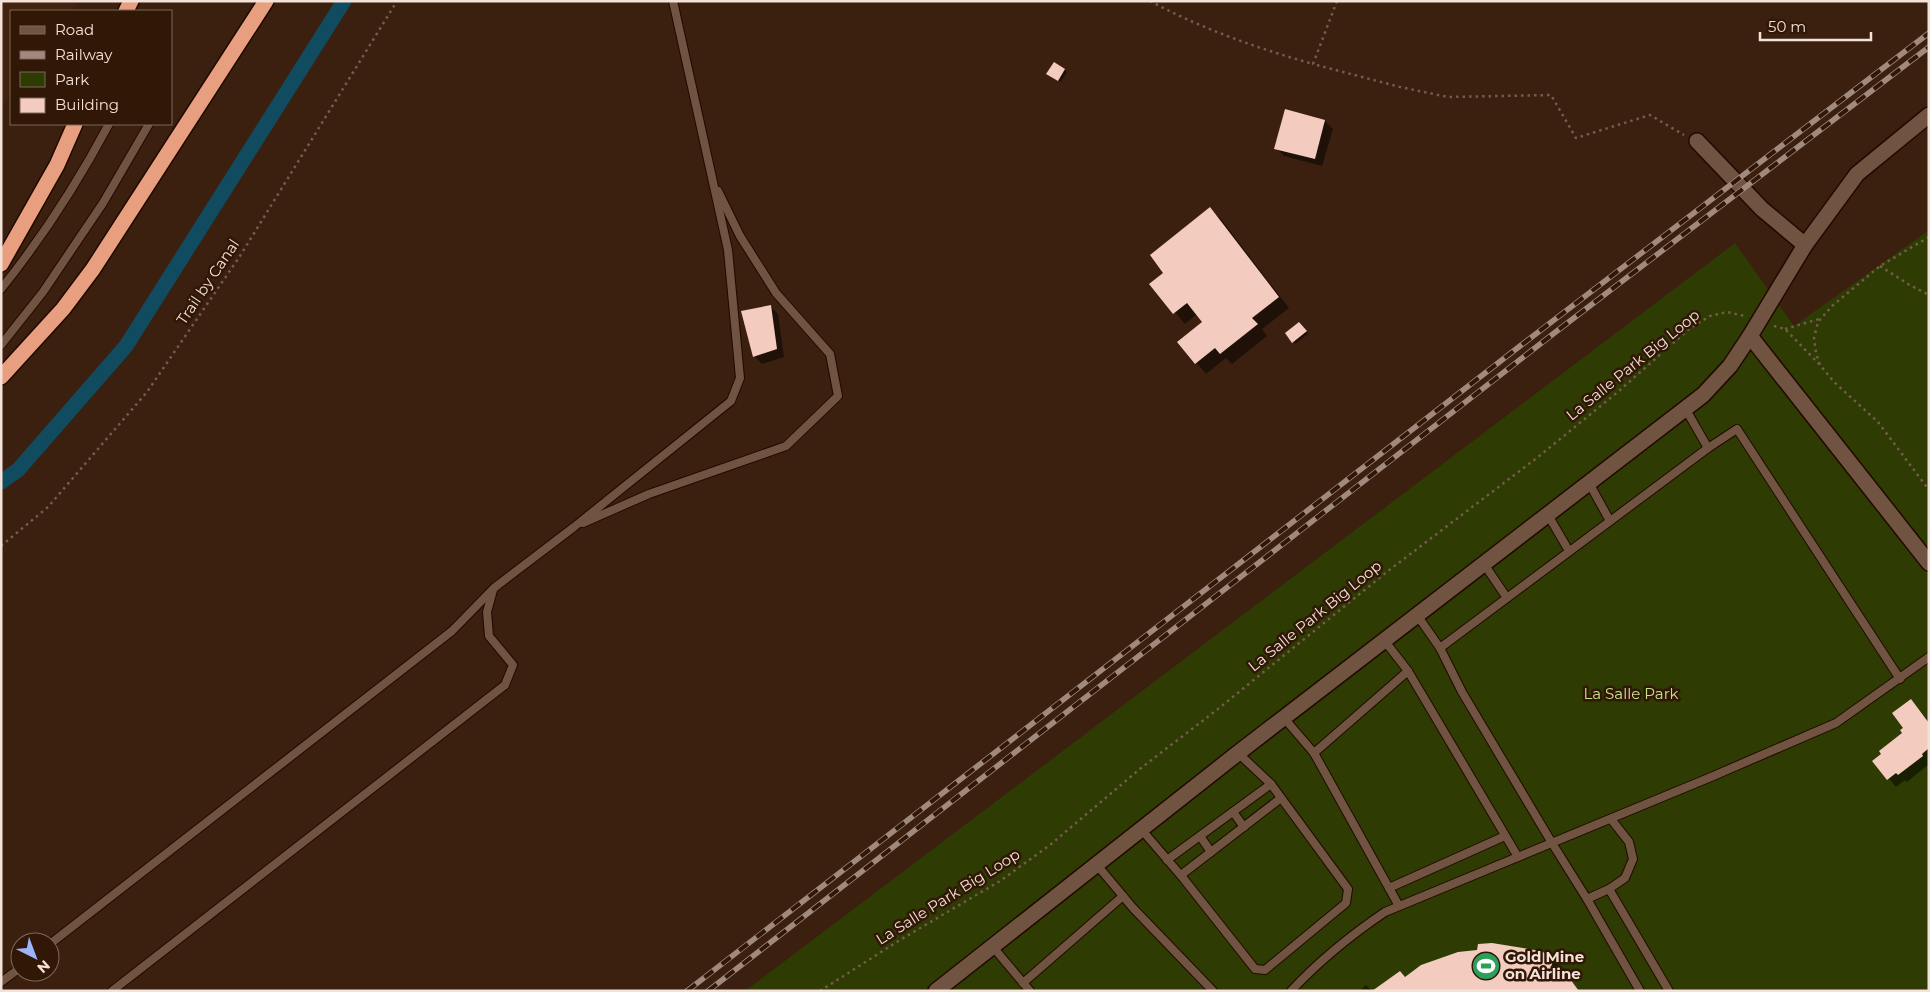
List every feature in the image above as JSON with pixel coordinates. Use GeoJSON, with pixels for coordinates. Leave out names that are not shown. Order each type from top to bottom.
{"type":"FeatureCollection","features":[{"type":"Feature","properties":{"kind":"highway"},"geometry":{"type":"LineString","coordinates":[[1,377],[63,309],[93,269],[266,1]]}},
{"type":"Feature","properties":{"kind":"highway"},"geometry":{"type":"LineString","coordinates":[[1,264],[56,165],[75,125]]}},
{"type":"Feature","properties":{"kind":"street"},"geometry":{"type":"LineString","coordinates":[[936,991],[1238,753],[1703,395],[1730,366],[1805,246],[1857,174],[1929,115]]}},
{"type":"Feature","properties":{"kind":"street"},"geometry":{"type":"LineString","coordinates":[[1697,141],[1762,208],[1805,246]]}},
{"type":"Feature","properties":{"kind":"street"},"geometry":{"type":"LineString","coordinates":[[1750,336],[1929,563]]}},
{"type":"Feature","properties":{"kind":"lane"},"geometry":{"type":"LineString","coordinates":[[60,936],[452,631],[494,588],[731,402],[740,378],[728,250],[673,1]]}},
{"type":"Feature","properties":{"kind":"lane"},"geometry":{"type":"LineString","coordinates":[[1,290],[24,261],[83,172],[108,125]]}},
{"type":"Feature","properties":{"kind":"lane"},"geometry":{"type":"LineString","coordinates":[[1,345],[43,292],[103,203],[148,125]]}},
{"type":"Feature","properties":{"kind":"lane"},"geometry":{"type":"LineString","coordinates":[[574,527],[649,494],[786,446],[838,396],[830,354],[776,293],[740,236],[712,180]]}},
{"type":"Feature","properties":{"kind":"lane"},"geometry":{"type":"LineString","coordinates":[[1685,408],[1708,448]]}},
{"type":"Feature","properties":{"kind":"lane"},"geometry":{"type":"LineString","coordinates":[[1440,648],[1610,520],[1737,429],[1900,679]]}},
{"type":"Feature","properties":{"kind":"lane"},"geometry":{"type":"LineString","coordinates":[[1589,483],[1610,520]]}},
{"type":"Feature","properties":{"kind":"lane"},"geometry":{"type":"LineString","coordinates":[[1548,515],[1569,551]]}},
{"type":"Feature","properties":{"kind":"lane"},"geometry":{"type":"LineString","coordinates":[[1484,564],[1507,598]]}},
{"type":"Feature","properties":{"kind":"lane"},"geometry":{"type":"LineString","coordinates":[[112,991],[505,685],[513,665],[489,636],[487,612],[494,588]]}},
{"type":"Feature","properties":{"kind":"lane"},"geometry":{"type":"LineString","coordinates":[[1417,615],[1440,648],[1462,692],[1587,899],[1640,991]]}},
{"type":"Feature","properties":{"kind":"lane"},"geometry":{"type":"LineString","coordinates":[[1384,640],[1408,671],[1518,857]]}},
{"type":"Feature","properties":{"kind":"lane"},"geometry":{"type":"LineString","coordinates":[[1290,991],[1313,968],[1358,930],[1384,912],[1611,819],[1836,723],[1929,657]]}},
{"type":"Feature","properties":{"kind":"lane"},"geometry":{"type":"LineString","coordinates":[[1314,753],[1408,671]]}},
{"type":"Feature","properties":{"kind":"lane"},"geometry":{"type":"LineString","coordinates":[[1284,718],[1314,753],[1399,906]]}},
{"type":"Feature","properties":{"kind":"lane"},"geometry":{"type":"LineString","coordinates":[[1141,829],[1181,875],[1255,969],[1265,970],[1346,903],[1348,889],[1271,784],[1238,753]]}},
{"type":"Feature","properties":{"kind":"lane"},"geometry":{"type":"LineString","coordinates":[[1167,860],[1271,784]]}},
{"type":"Feature","properties":{"kind":"lane"},"geometry":{"type":"LineString","coordinates":[[1181,875],[1281,798]]}},
{"type":"Feature","properties":{"kind":"lane"},"geometry":{"type":"LineString","coordinates":[[1233,812],[1244,827]]}},
{"type":"Feature","properties":{"kind":"lane"},"geometry":{"type":"LineString","coordinates":[[1587,899],[1609,889],[1625,878],[1633,859],[1629,842],[1611,819]]}},
{"type":"Feature","properties":{"kind":"lane"},"geometry":{"type":"LineString","coordinates":[[1200,836],[1211,852]]}},
{"type":"Feature","properties":{"kind":"lane"},"geometry":{"type":"LineString","coordinates":[[1389,888],[1506,836]]}},
{"type":"Feature","properties":{"kind":"lane"},"geometry":{"type":"LineString","coordinates":[[1097,865],[1123,896],[1213,991]]}},
{"type":"Feature","properties":{"kind":"lane"},"geometry":{"type":"LineString","coordinates":[[1609,889],[1669,991]]}},
{"type":"Feature","properties":{"kind":"lane"},"geometry":{"type":"LineString","coordinates":[[1023,982],[1123,896]]}},
{"type":"Feature","properties":{"kind":"lane"},"geometry":{"type":"LineString","coordinates":[[993,947],[1030,991]]}},
{"type":"Feature","properties":{"kind":"path","name":"Trail by Canal"},"geometry":{"type":"LineString","coordinates":[[1,546],[48,507],[146,392],[240,256],[397,1]]}},
{"type":"Feature","properties":{"kind":"path"},"geometry":{"type":"LineString","coordinates":[[1150,1],[1181,18],[1265,51],[1400,87],[1448,97],[1552,95],[1576,138],[1650,115],[1682,135],[1697,141]]}},
{"type":"Feature","properties":{"kind":"path"},"geometry":{"type":"LineString","coordinates":[[1314,64],[1337,1]]}},
{"type":"Feature","properties":{"kind":"path"},"geometry":{"type":"LineString","coordinates":[[1820,365],[1814,338],[1820,319],[1832,306],[1880,266],[1929,237]]}},
{"type":"Feature","properties":{"kind":"path"},"geometry":{"type":"LineString","coordinates":[[1880,266],[1929,295]]}},
{"type":"Feature","properties":{"kind":"path","name":"La Salle Park Big Loop"},"geometry":{"type":"LineString","coordinates":[[820,991],[900,940],[1000,881],[1050,845],[1141,768],[1218,709],[1388,571],[1538,457],[1612,397],[1689,329],[1710,316],[1727,312],[1760,320],[1785,329],[1834,382],[1878,422],[1929,490]]}},
{"type":"Feature","properties":{"kind":"path"},"geometry":{"type":"LineString","coordinates":[[1785,329],[1803,322],[1820,319]]}},
{"type":"Feature","properties":{"kind":"shaded area"},"geometry":{"type":"Polygon","coordinates":[[[1,1],[78,1],[72,10],[10,10],[10,95],[1,107],[1,1]]]}},
{"type":"Feature","properties":{"kind":"green space","name":"La Salle Park"},"geometry":{"type":"Polygon","coordinates":[[[1929,230],[1929,991],[745,991],[1735,243],[1794,326],[1929,230]]]}},
{"type":"Feature","properties":{"kind":"building"},"geometry":{"type":"Polygon","coordinates":[[[1054,62],[1065,69],[1058,81],[1046,74],[1054,62]]]}},
{"type":"Feature","properties":{"kind":"building"},"geometry":{"type":"Polygon","coordinates":[[[1285,109],[1325,120],[1315,159],[1274,149],[1285,109]]]}},
{"type":"Feature","properties":{"kind":"building"},"geometry":{"type":"Polygon","coordinates":[[[1210,207],[1279,297],[1252,318],[1258,324],[1220,354],[1215,348],[1195,364],[1177,342],[1202,322],[1187,303],[1173,314],[1149,284],[1163,273],[1150,255],[1210,207]]]}},
{"type":"Feature","properties":{"kind":"building"},"geometry":{"type":"Polygon","coordinates":[[[771,305],[777,349],[753,357],[741,311],[771,305]]]}},
{"type":"Feature","properties":{"kind":"building"},"geometry":{"type":"Polygon","coordinates":[[[1299,322],[1307,331],[1292,343],[1285,333],[1299,322]]]}},
{"type":"Feature","properties":{"kind":"building"},"geometry":{"type":"Polygon","coordinates":[[[1911,699],[1929,723],[1929,748],[1922,754],[1923,756],[1898,775],[1896,773],[1887,780],[1872,761],[1881,754],[1879,751],[1902,733],[1900,730],[1903,728],[1892,713],[1911,699]]]}},
{"type":"Feature","properties":{"kind":"building","name":"Gold Mine on Airline"},"geometry":{"type":"Polygon","coordinates":[[[1492,943],[1541,951],[1554,958],[1551,967],[1567,975],[1579,991],[1372,991],[1400,971],[1405,977],[1421,965],[1458,952],[1477,950],[1478,944],[1492,943]]]}},
{"type":"Feature","properties":{"kind":"waterway"},"geometry":{"type":"LineString","coordinates":[[1,482],[18,470],[126,346],[344,1]]}},
{"type":"Feature","properties":{"kind":"railway"},"geometry":{"type":"LineString","coordinates":[[687,991],[1520,346],[1929,33]]}},
{"type":"Feature","properties":{"kind":"railway"},"geometry":{"type":"LineString","coordinates":[[708,991],[1553,334],[1929,47]]}},
{"type":"Feature","properties":{"kind":"place","name":"Gold Mine on Airline"},"geometry":{"type":"Point","coordinates":[1486,966]}}]}
